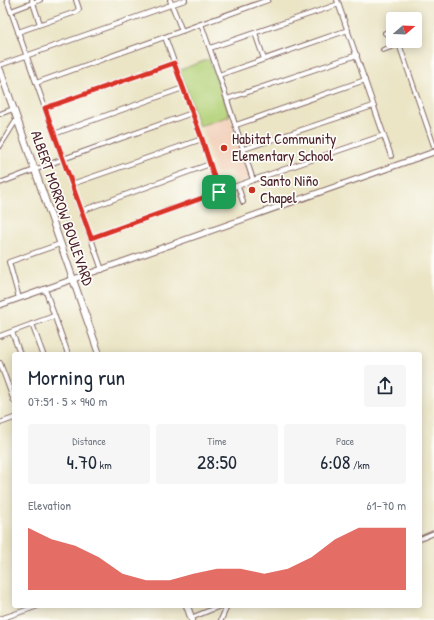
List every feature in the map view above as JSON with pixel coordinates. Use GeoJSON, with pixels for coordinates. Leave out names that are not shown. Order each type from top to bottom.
{"type":"FeatureCollection","features":[{"type":"Feature","properties":{"kind":"highway","name":"ALBERT MORROW BOULEVARD"},"geometry":{"type":"LineString","coordinates":[[0,70],[98,352]]}},
{"type":"Feature","properties":{"kind":"highway"},"geometry":{"type":"LineString","coordinates":[[188,608],[192,619]]}},
{"type":"Feature","properties":{"kind":"main road"},"geometry":{"type":"LineString","coordinates":[[0,305],[434,152]]}},
{"type":"Feature","properties":{"kind":"street"},"geometry":{"type":"LineString","coordinates":[[7,0],[102,270]]}},
{"type":"Feature","properties":{"kind":"street"},"geometry":{"type":"LineString","coordinates":[[11,11],[32,1],[40,0]]}},
{"type":"Feature","properties":{"kind":"street"},"geometry":{"type":"LineString","coordinates":[[18,32],[77,11],[76,0]]}},
{"type":"Feature","properties":{"kind":"street"},"geometry":{"type":"LineString","coordinates":[[0,65],[170,2],[184,0]]}},
{"type":"Feature","properties":{"kind":"street"},"geometry":{"type":"LineString","coordinates":[[36,83],[268,0]]}},
{"type":"Feature","properties":{"kind":"street"},"geometry":{"type":"LineString","coordinates":[[32,1],[40,24]]}},
{"type":"Feature","properties":{"kind":"street"},"geometry":{"type":"LineString","coordinates":[[170,2],[182,31]]}},
{"type":"Feature","properties":{"kind":"street"},"geometry":{"type":"LineString","coordinates":[[210,48],[338,2],[391,156]]}},
{"type":"Feature","properties":{"kind":"street"},"geometry":{"type":"LineString","coordinates":[[201,24],[236,125],[253,180]]}},
{"type":"Feature","properties":{"kind":"street"},"geometry":{"type":"LineString","coordinates":[[219,75],[348,30]]}},
{"type":"Feature","properties":{"kind":"street"},"geometry":{"type":"LineString","coordinates":[[255,33],[264,59]]}},
{"type":"Feature","properties":{"kind":"street"},"geometry":{"type":"LineString","coordinates":[[165,37],[202,139],[219,192]]}},
{"type":"Feature","properties":{"kind":"street"},"geometry":{"type":"LineString","coordinates":[[383,50],[387,48]]}},
{"type":"Feature","properties":{"kind":"street"},"geometry":{"type":"LineString","coordinates":[[400,48],[434,146]]}},
{"type":"Feature","properties":{"kind":"street"},"geometry":{"type":"LineString","coordinates":[[227,99],[356,55]]}},
{"type":"Feature","properties":{"kind":"street"},"geometry":{"type":"LineString","coordinates":[[45,108],[174,63]]}},
{"type":"Feature","properties":{"kind":"street"},"geometry":{"type":"LineString","coordinates":[[236,125],[365,80]]}},
{"type":"Feature","properties":{"kind":"street"},"geometry":{"type":"LineString","coordinates":[[54,134],[183,88]]}},
{"type":"Feature","properties":{"kind":"street"},"geometry":{"type":"LineString","coordinates":[[244,149],[373,106]]}},
{"type":"Feature","properties":{"kind":"street"},"geometry":{"type":"LineString","coordinates":[[0,114],[13,109]]}},
{"type":"Feature","properties":{"kind":"street"},"geometry":{"type":"LineString","coordinates":[[0,183],[34,169],[192,113]]}},
{"type":"Feature","properties":{"kind":"street"},"geometry":{"type":"LineString","coordinates":[[0,146],[17,119]]}},
{"type":"Feature","properties":{"kind":"street"},"geometry":{"type":"LineString","coordinates":[[91,238],[384,135]]}},
{"type":"Feature","properties":{"kind":"street"},"geometry":{"type":"LineString","coordinates":[[72,184],[202,139]]}},
{"type":"Feature","properties":{"kind":"street"},"geometry":{"type":"LineString","coordinates":[[81,211],[210,164]]}},
{"type":"Feature","properties":{"kind":"street"},"geometry":{"type":"LineString","coordinates":[[238,186],[243,202]]}},
{"type":"Feature","properties":{"kind":"street"},"geometry":{"type":"LineString","coordinates":[[19,298],[9,262],[60,244]]}},
{"type":"Feature","properties":{"kind":"street"},"geometry":{"type":"LineString","coordinates":[[45,289],[67,352]]}},
{"type":"Feature","properties":{"kind":"street"},"geometry":{"type":"LineString","coordinates":[[0,336],[54,316]]}},
{"type":"Feature","properties":{"kind":"street"},"geometry":{"type":"LineString","coordinates":[[32,324],[42,352]]}},
{"type":"Feature","properties":{"kind":"street"},"geometry":{"type":"LineString","coordinates":[[12,332],[19,352]]}},
{"type":"Feature","properties":{"kind":"street"},"geometry":{"type":"LineString","coordinates":[[0,363],[12,396]]}},
{"type":"Feature","properties":{"kind":"street"},"geometry":{"type":"LineString","coordinates":[[0,423],[12,419]]}},
{"type":"Feature","properties":{"kind":"street"},"geometry":{"type":"LineString","coordinates":[[422,538],[434,533]]}},
{"type":"Feature","properties":{"kind":"street"},"geometry":{"type":"LineString","coordinates":[[0,619],[32,608]]}},
{"type":"Feature","properties":{"kind":"street"},"geometry":{"type":"LineString","coordinates":[[192,619],[216,608]]}},
{"type":"Feature","properties":{"kind":"street"},"geometry":{"type":"LineString","coordinates":[[222,620],[226,608]]}},
{"type":"Feature","properties":{"kind":"shaded area","name":"Habitat Community Elementary School"},"geometry":{"type":"Polygon","coordinates":[[[230,116],[251,179],[237,183],[231,170],[217,174],[202,126],[230,116]]]}},
{"type":"Feature","properties":{"kind":"green space"},"geometry":{"type":"Polygon","coordinates":[[[209,59],[230,116],[199,126],[180,70],[209,59]]]}},
{"type":"Feature","properties":{"kind":"place","name":"Habitat Community Elementary School"},"geometry":{"type":"Point","coordinates":[224,148]}},
{"type":"Feature","properties":{"kind":"place","name":"Santo Niño Chapel"},"geometry":{"type":"Point","coordinates":[252,190]}},
{"type":"Feature","properties":{"kind":"route"},"geometry":{"type":"LineString","coordinates":[[174,63],[202,139],[219,192],[91,238],[45,108],[174,63]]}}]}
